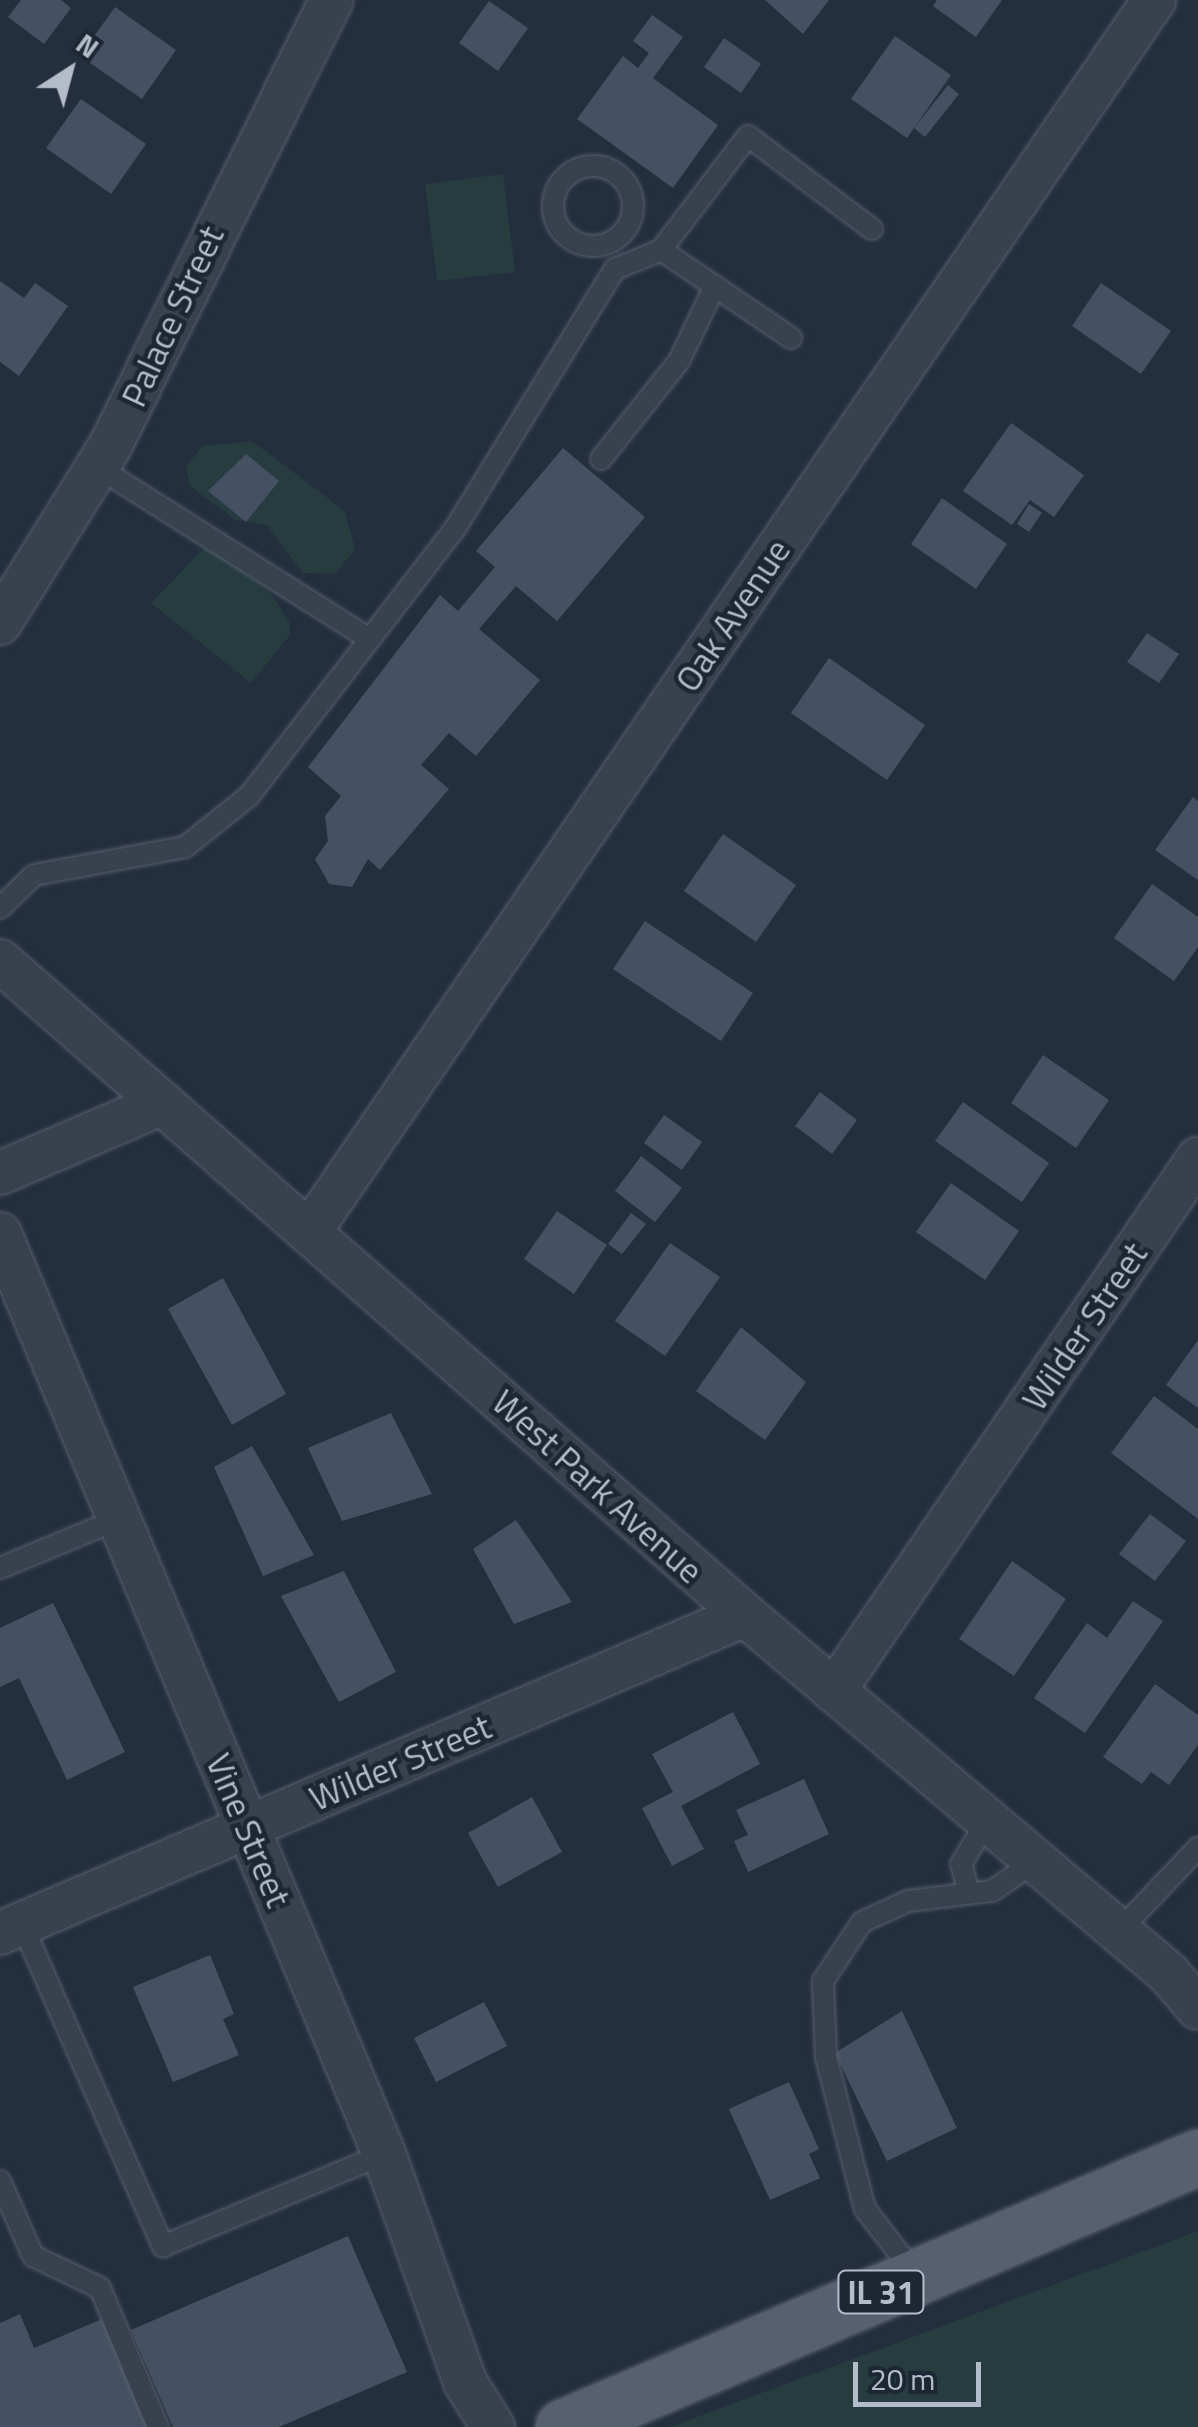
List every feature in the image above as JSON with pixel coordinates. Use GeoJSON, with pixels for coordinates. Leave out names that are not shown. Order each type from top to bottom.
{"type":"FeatureCollection","features":[{"type":"Feature","properties":{"kind":"main road","name":"IL 31"},"geometry":{"type":"LineString","coordinates":[[563,2427],[1198,2157]]}},
{"type":"Feature","properties":{"kind":"street","name":"Palace Street"},"geometry":{"type":"LineString","coordinates":[[0,623],[99,468],[331,0]]}},
{"type":"Feature","properties":{"kind":"street","name":"Oak Avenue"},"geometry":{"type":"LineString","coordinates":[[310,1231],[1154,0]]}},
{"type":"Feature","properties":{"kind":"street","name":"West Park Avenue"},"geometry":{"type":"LineString","coordinates":[[0,961],[745,1615],[1119,1930],[1198,2008]]}},
{"type":"Feature","properties":{"kind":"street"},"geometry":{"type":"LineString","coordinates":[[0,1173],[162,1103]]}},
{"type":"Feature","properties":{"kind":"street","name":"Wilder Street"},"geometry":{"type":"LineString","coordinates":[[834,1691],[1198,1158]]}},
{"type":"Feature","properties":{"kind":"street","name":"Vine Street"},"geometry":{"type":"LineString","coordinates":[[0,1234],[384,2154],[465,2382],[493,2427]]}},
{"type":"Feature","properties":{"kind":"street","name":"Wilder Street"},"geometry":{"type":"LineString","coordinates":[[11,1928],[745,1615]]}},
{"type":"Feature","properties":{"kind":"lane"},"geometry":{"type":"LineString","coordinates":[[0,908],[34,874],[185,847],[249,796],[370,638],[541,402],[616,269],[661,250],[748,136],[872,229]]}},
{"type":"Feature","properties":{"kind":"lane"},"geometry":{"type":"LineString","coordinates":[[582,166],[610,169],[630,190],[631,220],[609,243],[576,243],[554,219],[557,186],[582,166]]}},
{"type":"Feature","properties":{"kind":"lane"},"geometry":{"type":"LineString","coordinates":[[609,243],[616,269]]}},
{"type":"Feature","properties":{"kind":"lane"},"geometry":{"type":"LineString","coordinates":[[661,250],[791,338]]}},
{"type":"Feature","properties":{"kind":"lane"},"geometry":{"type":"LineString","coordinates":[[601,459],[679,361],[715,286]]}},
{"type":"Feature","properties":{"kind":"lane"},"geometry":{"type":"LineString","coordinates":[[99,468],[370,638]]}},
{"type":"Feature","properties":{"kind":"lane"},"geometry":{"type":"LineString","coordinates":[[0,1568],[119,1519]]}},
{"type":"Feature","properties":{"kind":"lane"},"geometry":{"type":"LineString","coordinates":[[968,1893],[960,1864],[988,1820]]}},
{"type":"Feature","properties":{"kind":"lane"},"geometry":{"type":"LineString","coordinates":[[1119,1930],[1198,1848]]}},
{"type":"Feature","properties":{"kind":"lane"},"geometry":{"type":"LineString","coordinates":[[917,2277],[865,2209],[818,1998],[842,1940],[862,1922],[892,1905],[992,1891],[1036,1861]]}},
{"type":"Feature","properties":{"kind":"lane"},"geometry":{"type":"LineString","coordinates":[[11,1928],[162,2246],[384,2154]]}},
{"type":"Feature","properties":{"kind":"lane"},"geometry":{"type":"LineString","coordinates":[[0,2181],[33,2256],[100,2288],[158,2427]]}},
{"type":"Feature","properties":{"kind":"green space"},"geometry":{"type":"Polygon","coordinates":[[[503,174],[515,272],[437,281],[425,184],[503,174]]]}},
{"type":"Feature","properties":{"kind":"green space"},"geometry":{"type":"Polygon","coordinates":[[[252,441],[345,511],[355,549],[335,574],[303,573],[267,525],[235,520],[191,487],[186,467],[202,446],[252,441]]]}},
{"type":"Feature","properties":{"kind":"green space"},"geometry":{"type":"Polygon","coordinates":[[[208,544],[271,594],[289,621],[290,635],[251,683],[151,603],[208,544]]]}},
{"type":"Feature","properties":{"kind":"green space"},"geometry":{"type":"Polygon","coordinates":[[[1198,2231],[1198,2427],[670,2427],[1198,2231]]]}},
{"type":"Feature","properties":{"kind":"building"},"geometry":{"type":"Polygon","coordinates":[[[21,0],[61,0],[71,8],[44,44],[8,17],[21,0]]]}},
{"type":"Feature","properties":{"kind":"building"},"geometry":{"type":"Polygon","coordinates":[[[765,0],[829,0],[803,34],[765,0]]]}},
{"type":"Feature","properties":{"kind":"building"},"geometry":{"type":"Polygon","coordinates":[[[937,0],[1002,0],[976,37],[933,6],[937,0]]]}},
{"type":"Feature","properties":{"kind":"building"},"geometry":{"type":"Polygon","coordinates":[[[489,1],[528,28],[498,71],[459,43],[489,1]]]}},
{"type":"Feature","properties":{"kind":"building"},"geometry":{"type":"Polygon","coordinates":[[[115,7],[176,50],[142,99],[80,56],[115,7]]]}},
{"type":"Feature","properties":{"kind":"building"},"geometry":{"type":"Polygon","coordinates":[[[652,15],[683,37],[653,78],[718,125],[673,188],[577,119],[623,56],[638,68],[649,53],[633,41],[652,15]]]}},
{"type":"Feature","properties":{"kind":"building"},"geometry":{"type":"Polygon","coordinates":[[[895,36],[951,75],[907,138],[851,99],[895,36]]]}},
{"type":"Feature","properties":{"kind":"building"},"geometry":{"type":"Polygon","coordinates":[[[724,38],[761,64],[741,93],[704,67],[724,38]]]}},
{"type":"Feature","properties":{"kind":"building"},"geometry":{"type":"Polygon","coordinates":[[[948,85],[959,94],[925,137],[914,128],[948,85]]]}},
{"type":"Feature","properties":{"kind":"building"},"geometry":{"type":"Polygon","coordinates":[[[81,99],[146,144],[111,194],[46,148],[81,99]]]}},
{"type":"Feature","properties":{"kind":"building"},"geometry":{"type":"Polygon","coordinates":[[[0,281],[24,298],[35,283],[68,306],[19,376],[0,362],[0,281]]]}},
{"type":"Feature","properties":{"kind":"building"},"geometry":{"type":"Polygon","coordinates":[[[1101,283],[1171,331],[1141,374],[1072,326],[1101,283]]]}},
{"type":"Feature","properties":{"kind":"building"},"geometry":{"type":"Polygon","coordinates":[[[1011,423],[1084,475],[1054,517],[1030,500],[1012,525],[963,491],[1011,423]]]}},
{"type":"Feature","properties":{"kind":"building"},"geometry":{"type":"Polygon","coordinates":[[[563,448],[645,517],[557,621],[516,586],[479,629],[540,680],[476,756],[449,733],[421,765],[449,789],[380,870],[368,859],[352,887],[329,884],[315,859],[328,841],[325,816],[341,796],[308,767],[440,595],[458,611],[495,567],[476,551],[563,448]]]}},
{"type":"Feature","properties":{"kind":"building"},"geometry":{"type":"Polygon","coordinates":[[[246,454],[279,481],[246,522],[208,491],[246,454]]]}},
{"type":"Feature","properties":{"kind":"building"},"geometry":{"type":"Polygon","coordinates":[[[942,498],[1007,544],[976,589],[911,544],[942,498]]]}},
{"type":"Feature","properties":{"kind":"building"},"geometry":{"type":"Polygon","coordinates":[[[1029,504],[1042,513],[1029,532],[1017,524],[1029,504]]]}},
{"type":"Feature","properties":{"kind":"building"},"geometry":{"type":"Polygon","coordinates":[[[1147,633],[1179,654],[1159,683],[1127,662],[1147,633]]]}},
{"type":"Feature","properties":{"kind":"building"},"geometry":{"type":"Polygon","coordinates":[[[829,658],[925,725],[887,780],[791,713],[829,658]]]}},
{"type":"Feature","properties":{"kind":"building"},"geometry":{"type":"Polygon","coordinates":[[[1193,797],[1198,801],[1198,880],[1155,850],[1193,797]]]}},
{"type":"Feature","properties":{"kind":"building"},"geometry":{"type":"Polygon","coordinates":[[[723,834],[796,885],[756,942],[684,891],[723,834]]]}},
{"type":"Feature","properties":{"kind":"building"},"geometry":{"type":"Polygon","coordinates":[[[1152,884],[1198,917],[1198,947],[1174,981],[1114,938],[1152,884]]]}},
{"type":"Feature","properties":{"kind":"building"},"geometry":{"type":"Polygon","coordinates":[[[645,921],[753,993],[721,1041],[613,969],[645,921]]]}},
{"type":"Feature","properties":{"kind":"building"},"geometry":{"type":"Polygon","coordinates":[[[1043,1055],[1109,1100],[1076,1148],[1011,1103],[1043,1055]]]}},
{"type":"Feature","properties":{"kind":"building"},"geometry":{"type":"Polygon","coordinates":[[[820,1092],[857,1120],[832,1154],[795,1126],[820,1092]]]}},
{"type":"Feature","properties":{"kind":"building"},"geometry":{"type":"Polygon","coordinates":[[[963,1102],[1049,1163],[1022,1202],[935,1141],[963,1102]]]}},
{"type":"Feature","properties":{"kind":"building"},"geometry":{"type":"Polygon","coordinates":[[[664,1115],[702,1142],[682,1170],[644,1143],[664,1115]]]}},
{"type":"Feature","properties":{"kind":"building"},"geometry":{"type":"Polygon","coordinates":[[[641,1156],[682,1188],[655,1222],[615,1191],[641,1156]]]}},
{"type":"Feature","properties":{"kind":"building"},"geometry":{"type":"Polygon","coordinates":[[[951,1183],[1019,1231],[985,1280],[916,1232],[951,1183]]]}},
{"type":"Feature","properties":{"kind":"building"},"geometry":{"type":"Polygon","coordinates":[[[557,1211],[607,1245],[574,1294],[524,1259],[557,1211]]]}},
{"type":"Feature","properties":{"kind":"building"},"geometry":{"type":"Polygon","coordinates":[[[631,1213],[646,1224],[622,1254],[608,1244],[631,1213]]]}},
{"type":"Feature","properties":{"kind":"building"},"geometry":{"type":"Polygon","coordinates":[[[670,1243],[720,1277],[665,1356],[615,1321],[670,1243]]]}},
{"type":"Feature","properties":{"kind":"building"},"geometry":{"type":"Polygon","coordinates":[[[223,1278],[286,1394],[232,1425],[168,1309],[223,1278]]]}},
{"type":"Feature","properties":{"kind":"building"},"geometry":{"type":"Polygon","coordinates":[[[741,1327],[806,1382],[765,1440],[696,1391],[741,1327]]]}},
{"type":"Feature","properties":{"kind":"building"},"geometry":{"type":"Polygon","coordinates":[[[1198,1340],[1198,1408],[1166,1385],[1198,1340]]]}},
{"type":"Feature","properties":{"kind":"building"},"geometry":{"type":"Polygon","coordinates":[[[1154,1396],[1198,1429],[1198,1519],[1111,1453],[1154,1396]]]}},
{"type":"Feature","properties":{"kind":"building"},"geometry":{"type":"Polygon","coordinates":[[[391,1413],[432,1494],[342,1521],[308,1448],[391,1413]]]}},
{"type":"Feature","properties":{"kind":"building"},"geometry":{"type":"Polygon","coordinates":[[[252,1446],[314,1555],[263,1576],[214,1467],[252,1446]]]}},
{"type":"Feature","properties":{"kind":"building"},"geometry":{"type":"Polygon","coordinates":[[[1150,1514],[1186,1541],[1155,1581],[1119,1554],[1150,1514]]]}},
{"type":"Feature","properties":{"kind":"building"},"geometry":{"type":"Polygon","coordinates":[[[516,1520],[572,1602],[514,1624],[473,1549],[516,1520]]]}},
{"type":"Feature","properties":{"kind":"building"},"geometry":{"type":"Polygon","coordinates":[[[1012,1561],[1066,1599],[1014,1676],[959,1639],[1012,1561]]]}},
{"type":"Feature","properties":{"kind":"building"},"geometry":{"type":"Polygon","coordinates":[[[344,1571],[396,1672],[339,1702],[281,1596],[344,1571]]]}},
{"type":"Feature","properties":{"kind":"building"},"geometry":{"type":"Polygon","coordinates":[[[1133,1601],[1163,1621],[1085,1733],[1034,1698],[1087,1623],[1107,1638],[1133,1601]]]}},
{"type":"Feature","properties":{"kind":"building"},"geometry":{"type":"Polygon","coordinates":[[[53,1603],[125,1752],[67,1780],[19,1678],[0,1687],[0,1628],[53,1603]]]}},
{"type":"Feature","properties":{"kind":"building"},"geometry":{"type":"Polygon","coordinates":[[[1155,1684],[1198,1715],[1198,1745],[1169,1785],[1151,1772],[1142,1784],[1103,1757],[1155,1684]]]}},
{"type":"Feature","properties":{"kind":"building"},"geometry":{"type":"Polygon","coordinates":[[[733,1712],[760,1764],[681,1806],[704,1849],[672,1866],[642,1808],[673,1792],[652,1754],[733,1712]]]}},
{"type":"Feature","properties":{"kind":"building"},"geometry":{"type":"Polygon","coordinates":[[[804,1779],[829,1834],[748,1872],[734,1841],[748,1835],[736,1810],[804,1779]]]}},
{"type":"Feature","properties":{"kind":"building"},"geometry":{"type":"Polygon","coordinates":[[[532,1797],[562,1852],[498,1887],[468,1833],[532,1797]]]}},
{"type":"Feature","properties":{"kind":"building"},"geometry":{"type":"Polygon","coordinates":[[[210,1955],[234,2014],[223,2019],[239,2055],[173,2082],[133,1987],[210,1955]]]}},
{"type":"Feature","properties":{"kind":"building"},"geometry":{"type":"Polygon","coordinates":[[[484,2002],[507,2046],[436,2082],[414,2038],[484,2002]]]}},
{"type":"Feature","properties":{"kind":"building"},"geometry":{"type":"Polygon","coordinates":[[[902,2011],[957,2128],[887,2161],[835,2053],[902,2011]]]}},
{"type":"Feature","properties":{"kind":"building"},"geometry":{"type":"Polygon","coordinates":[[[789,2082],[819,2149],[809,2154],[820,2178],[770,2200],[729,2109],[789,2082]]]}},
{"type":"Feature","properties":{"kind":"building"},"geometry":{"type":"Polygon","coordinates":[[[348,2236],[407,2372],[279,2427],[173,2427],[131,2330],[348,2236]]]}},
{"type":"Feature","properties":{"kind":"building"},"geometry":{"type":"Polygon","coordinates":[[[20,2314],[34,2348],[102,2319],[149,2427],[0,2427],[0,2323],[20,2314]]]}}]}
